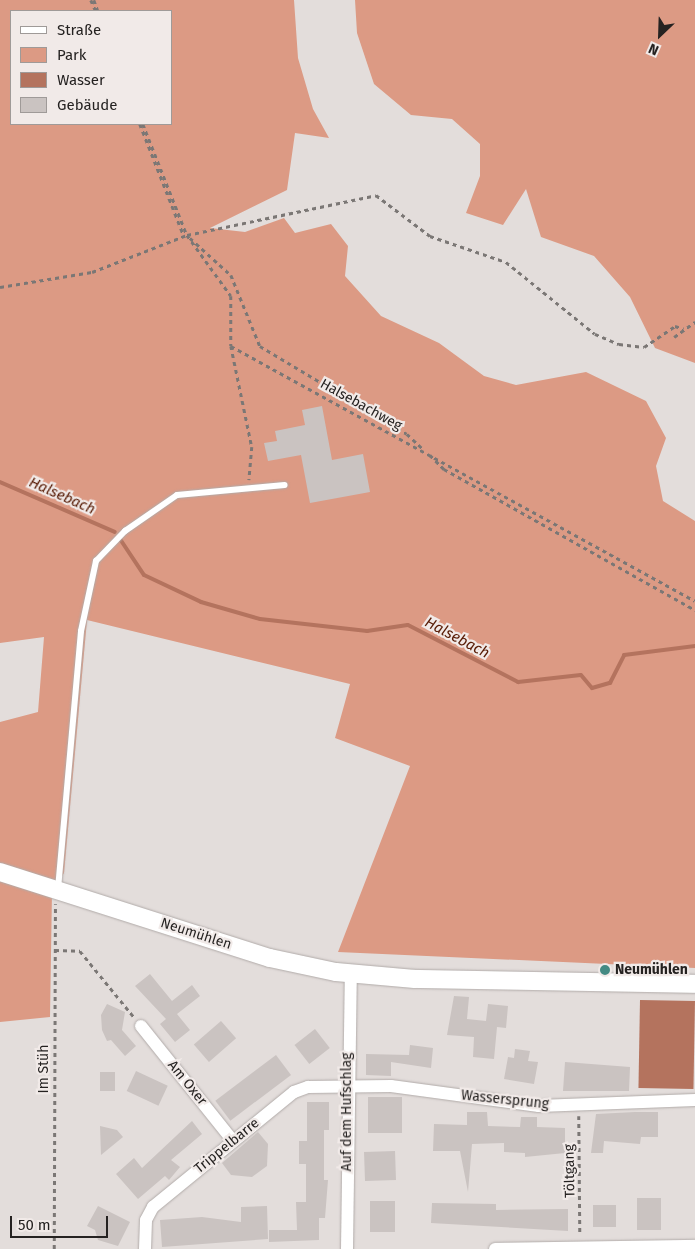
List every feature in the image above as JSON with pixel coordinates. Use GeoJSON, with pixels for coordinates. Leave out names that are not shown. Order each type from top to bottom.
{"type":"FeatureCollection","features":[{"type":"Feature","properties":{"kind":"street","name":"Neumühlen"},"geometry":{"type":"LineString","coordinates":[[0,872],[270,958],[351,974],[695,984]]}},
{"type":"Feature","properties":{"kind":"street","name":"Auf dem Hufschlag"},"geometry":{"type":"LineString","coordinates":[[347,1249],[346,1086],[351,974]]}},
{"type":"Feature","properties":{"kind":"street","name":"Am Oxer"},"geometry":{"type":"LineString","coordinates":[[141,1026],[233,1141]]}},
{"type":"Feature","properties":{"kind":"street","name":"Wassersprung"},"geometry":{"type":"LineString","coordinates":[[346,1086],[391,1086],[539,1106],[695,1100]]}},
{"type":"Feature","properties":{"kind":"street","name":"Trippelbarre"},"geometry":{"type":"LineString","coordinates":[[145,1249],[146,1220],[153,1207],[233,1141],[294,1092],[346,1086]]}},
{"type":"Feature","properties":{"kind":"street"},"geometry":{"type":"LineString","coordinates":[[495,1249],[695,1246]]}},
{"type":"Feature","properties":{"kind":"lane"},"geometry":{"type":"LineString","coordinates":[[58,890],[80,631],[96,561],[125,530],[177,495],[285,485]]}},
{"type":"Feature","properties":{"kind":"path"},"geometry":{"type":"LineString","coordinates":[[141,125],[185,236],[231,296],[231,346],[252,447],[246,488]]}},
{"type":"Feature","properties":{"kind":"path"},"geometry":{"type":"LineString","coordinates":[[0,287],[92,272],[185,236],[376,195],[430,236],[506,262],[595,334],[619,344],[644,346],[675,326],[684,329]]}},
{"type":"Feature","properties":{"kind":"path"},"geometry":{"type":"LineString","coordinates":[[185,236],[231,275],[260,346],[406,434],[444,469],[695,610]]}},
{"type":"Feature","properties":{"kind":"path"},"geometry":{"type":"LineString","coordinates":[[674,337],[695,322]]}},
{"type":"Feature","properties":{"kind":"path","name":"Halsebachweg"},"geometry":{"type":"LineString","coordinates":[[231,346],[695,600]]}},
{"type":"Feature","properties":{"kind":"path","name":"Im Stüh"},"geometry":{"type":"LineString","coordinates":[[54,1249],[55,950],[58,890]]}},
{"type":"Feature","properties":{"kind":"path"},"geometry":{"type":"LineString","coordinates":[[55,950],[80,951],[141,1026]]}},
{"type":"Feature","properties":{"kind":"path","name":"Töltgang"},"geometry":{"type":"LineString","coordinates":[[579,1104],[580,1238]]}},
{"type":"Feature","properties":{"kind":"green space"},"geometry":{"type":"Polygon","coordinates":[[[0,0],[294,0],[298,58],[313,109],[329,138],[295,133],[287,190],[210,228],[245,232],[284,218],[295,233],[331,224],[348,246],[345,276],[381,316],[439,343],[484,376],[516,385],[586,372],[646,401],[666,438],[656,466],[663,501],[695,521],[695,968],[338,952],[410,766],[335,738],[350,684],[87,620],[64,873],[52,892],[50,1017],[0,1022],[0,722],[38,712],[44,637],[0,643],[0,0]]]}},
{"type":"Feature","properties":{"kind":"green space"},"geometry":{"type":"Polygon","coordinates":[[[355,0],[695,0],[695,363],[655,348],[630,297],[594,256],[541,237],[526,189],[503,225],[466,213],[480,176],[480,144],[452,119],[411,115],[374,84],[357,33],[355,0]]]}},
{"type":"Feature","properties":{"kind":"water"},"geometry":{"type":"Polygon","coordinates":[[[640,1000],[695,1001],[693,1089],[638,1088],[640,1000]]]}},
{"type":"Feature","properties":{"kind":"building"},"geometry":{"type":"Polygon","coordinates":[[[322,406],[332,460],[363,454],[370,492],[310,503],[301,455],[268,461],[264,443],[277,441],[275,431],[305,425],[302,410],[322,406]]]}},
{"type":"Feature","properties":{"kind":"building"},"geometry":{"type":"Polygon","coordinates":[[[150,974],[172,1001],[192,985],[200,996],[177,1014],[190,1030],[175,1042],[160,1024],[166,1019],[135,986],[150,974]]]}},
{"type":"Feature","properties":{"kind":"building"},"geometry":{"type":"Polygon","coordinates":[[[454,996],[469,997],[467,1019],[486,1021],[488,1004],[508,1006],[506,1028],[497,1027],[494,1059],[473,1057],[474,1037],[447,1035],[454,996]]]}},
{"type":"Feature","properties":{"kind":"building"},"geometry":{"type":"Polygon","coordinates":[[[107,1004],[125,1012],[122,1030],[136,1046],[125,1056],[111,1040],[107,1041],[102,1030],[101,1015],[107,1004]]]}},
{"type":"Feature","properties":{"kind":"building"},"geometry":{"type":"Polygon","coordinates":[[[221,1021],[236,1038],[209,1062],[194,1045],[221,1021]]]}},
{"type":"Feature","properties":{"kind":"building"},"geometry":{"type":"Polygon","coordinates":[[[315,1029],[330,1048],[309,1064],[295,1045],[315,1029]]]}},
{"type":"Feature","properties":{"kind":"building"},"geometry":{"type":"Polygon","coordinates":[[[410,1045],[433,1048],[431,1068],[391,1062],[391,1076],[366,1075],[366,1054],[409,1055],[410,1045]]]}},
{"type":"Feature","properties":{"kind":"building"},"geometry":{"type":"Polygon","coordinates":[[[515,1049],[530,1051],[528,1061],[538,1062],[534,1084],[504,1079],[508,1057],[514,1058],[515,1049]]]}},
{"type":"Feature","properties":{"kind":"building"},"geometry":{"type":"Polygon","coordinates":[[[276,1055],[291,1075],[230,1121],[215,1101],[276,1055]]]}},
{"type":"Feature","properties":{"kind":"building"},"geometry":{"type":"Polygon","coordinates":[[[565,1062],[630,1067],[629,1091],[563,1091],[565,1062]]]}},
{"type":"Feature","properties":{"kind":"building"},"geometry":{"type":"Polygon","coordinates":[[[136,1071],[168,1086],[158,1106],[127,1091],[136,1071]]]}},
{"type":"Feature","properties":{"kind":"building"},"geometry":{"type":"Polygon","coordinates":[[[100,1072],[115,1072],[115,1091],[100,1091],[100,1072]]]}},
{"type":"Feature","properties":{"kind":"building"},"geometry":{"type":"Polygon","coordinates":[[[368,1097],[402,1097],[402,1133],[368,1133],[368,1097]]]}},
{"type":"Feature","properties":{"kind":"building"},"geometry":{"type":"Polygon","coordinates":[[[307,1102],[329,1102],[329,1130],[324,1130],[324,1180],[328,1180],[325,1218],[319,1218],[319,1240],[269,1242],[269,1230],[297,1230],[296,1202],[306,1202],[306,1164],[299,1164],[299,1141],[307,1141],[307,1102]]]}},
{"type":"Feature","properties":{"kind":"building"},"geometry":{"type":"Polygon","coordinates":[[[467,1112],[487,1112],[488,1126],[520,1127],[521,1117],[537,1117],[537,1127],[565,1128],[565,1153],[525,1157],[525,1153],[504,1152],[504,1143],[472,1144],[468,1192],[460,1151],[433,1151],[434,1124],[467,1125],[467,1112]]]}},
{"type":"Feature","properties":{"kind":"building"},"geometry":{"type":"Polygon","coordinates":[[[658,1112],[658,1137],[641,1137],[640,1144],[604,1141],[603,1153],[591,1153],[596,1114],[658,1112]]]}},
{"type":"Feature","properties":{"kind":"building"},"geometry":{"type":"Polygon","coordinates":[[[192,1121],[202,1134],[171,1160],[180,1167],[169,1180],[165,1176],[138,1199],[116,1174],[134,1158],[142,1168],[192,1121]]]}},
{"type":"Feature","properties":{"kind":"building"},"geometry":{"type":"Polygon","coordinates":[[[100,1126],[117,1130],[123,1137],[101,1155],[100,1126]]]}},
{"type":"Feature","properties":{"kind":"building"},"geometry":{"type":"Polygon","coordinates":[[[258,1132],[268,1144],[267,1166],[252,1177],[231,1175],[222,1163],[258,1132]]]}},
{"type":"Feature","properties":{"kind":"building"},"geometry":{"type":"Polygon","coordinates":[[[395,1151],[396,1180],[365,1181],[364,1152],[395,1151]]]}},
{"type":"Feature","properties":{"kind":"building"},"geometry":{"type":"Polygon","coordinates":[[[637,1198],[661,1198],[661,1230],[637,1230],[637,1198]]]}},
{"type":"Feature","properties":{"kind":"building"},"geometry":{"type":"Polygon","coordinates":[[[370,1201],[395,1201],[395,1232],[370,1232],[370,1201]]]}},
{"type":"Feature","properties":{"kind":"building"},"geometry":{"type":"Polygon","coordinates":[[[432,1203],[496,1204],[496,1210],[568,1209],[568,1231],[431,1223],[432,1203]]]}},
{"type":"Feature","properties":{"kind":"building"},"geometry":{"type":"Polygon","coordinates":[[[593,1205],[616,1205],[616,1227],[593,1227],[593,1205]]]}},
{"type":"Feature","properties":{"kind":"building"},"geometry":{"type":"Polygon","coordinates":[[[98,1206],[130,1222],[118,1246],[98,1240],[95,1230],[87,1226],[98,1206]]]}},
{"type":"Feature","properties":{"kind":"building"},"geometry":{"type":"Polygon","coordinates":[[[267,1206],[268,1239],[162,1247],[160,1220],[202,1217],[241,1222],[241,1207],[267,1206]]]}},
{"type":"Feature","properties":{"kind":"waterway","name":"Halsebach"},"geometry":{"type":"LineString","coordinates":[[0,482],[115,532]]}},
{"type":"Feature","properties":{"kind":"waterway","name":"Halsebach"},"geometry":{"type":"LineString","coordinates":[[120,539],[144,575],[201,602],[260,619],[367,631],[408,625],[518,682],[581,675],[592,688],[610,683],[624,655],[695,646]]}},
{"type":"Feature","properties":{"kind":"place","name":"Neumühlen"},"geometry":{"type":"Point","coordinates":[605,970]}}]}
